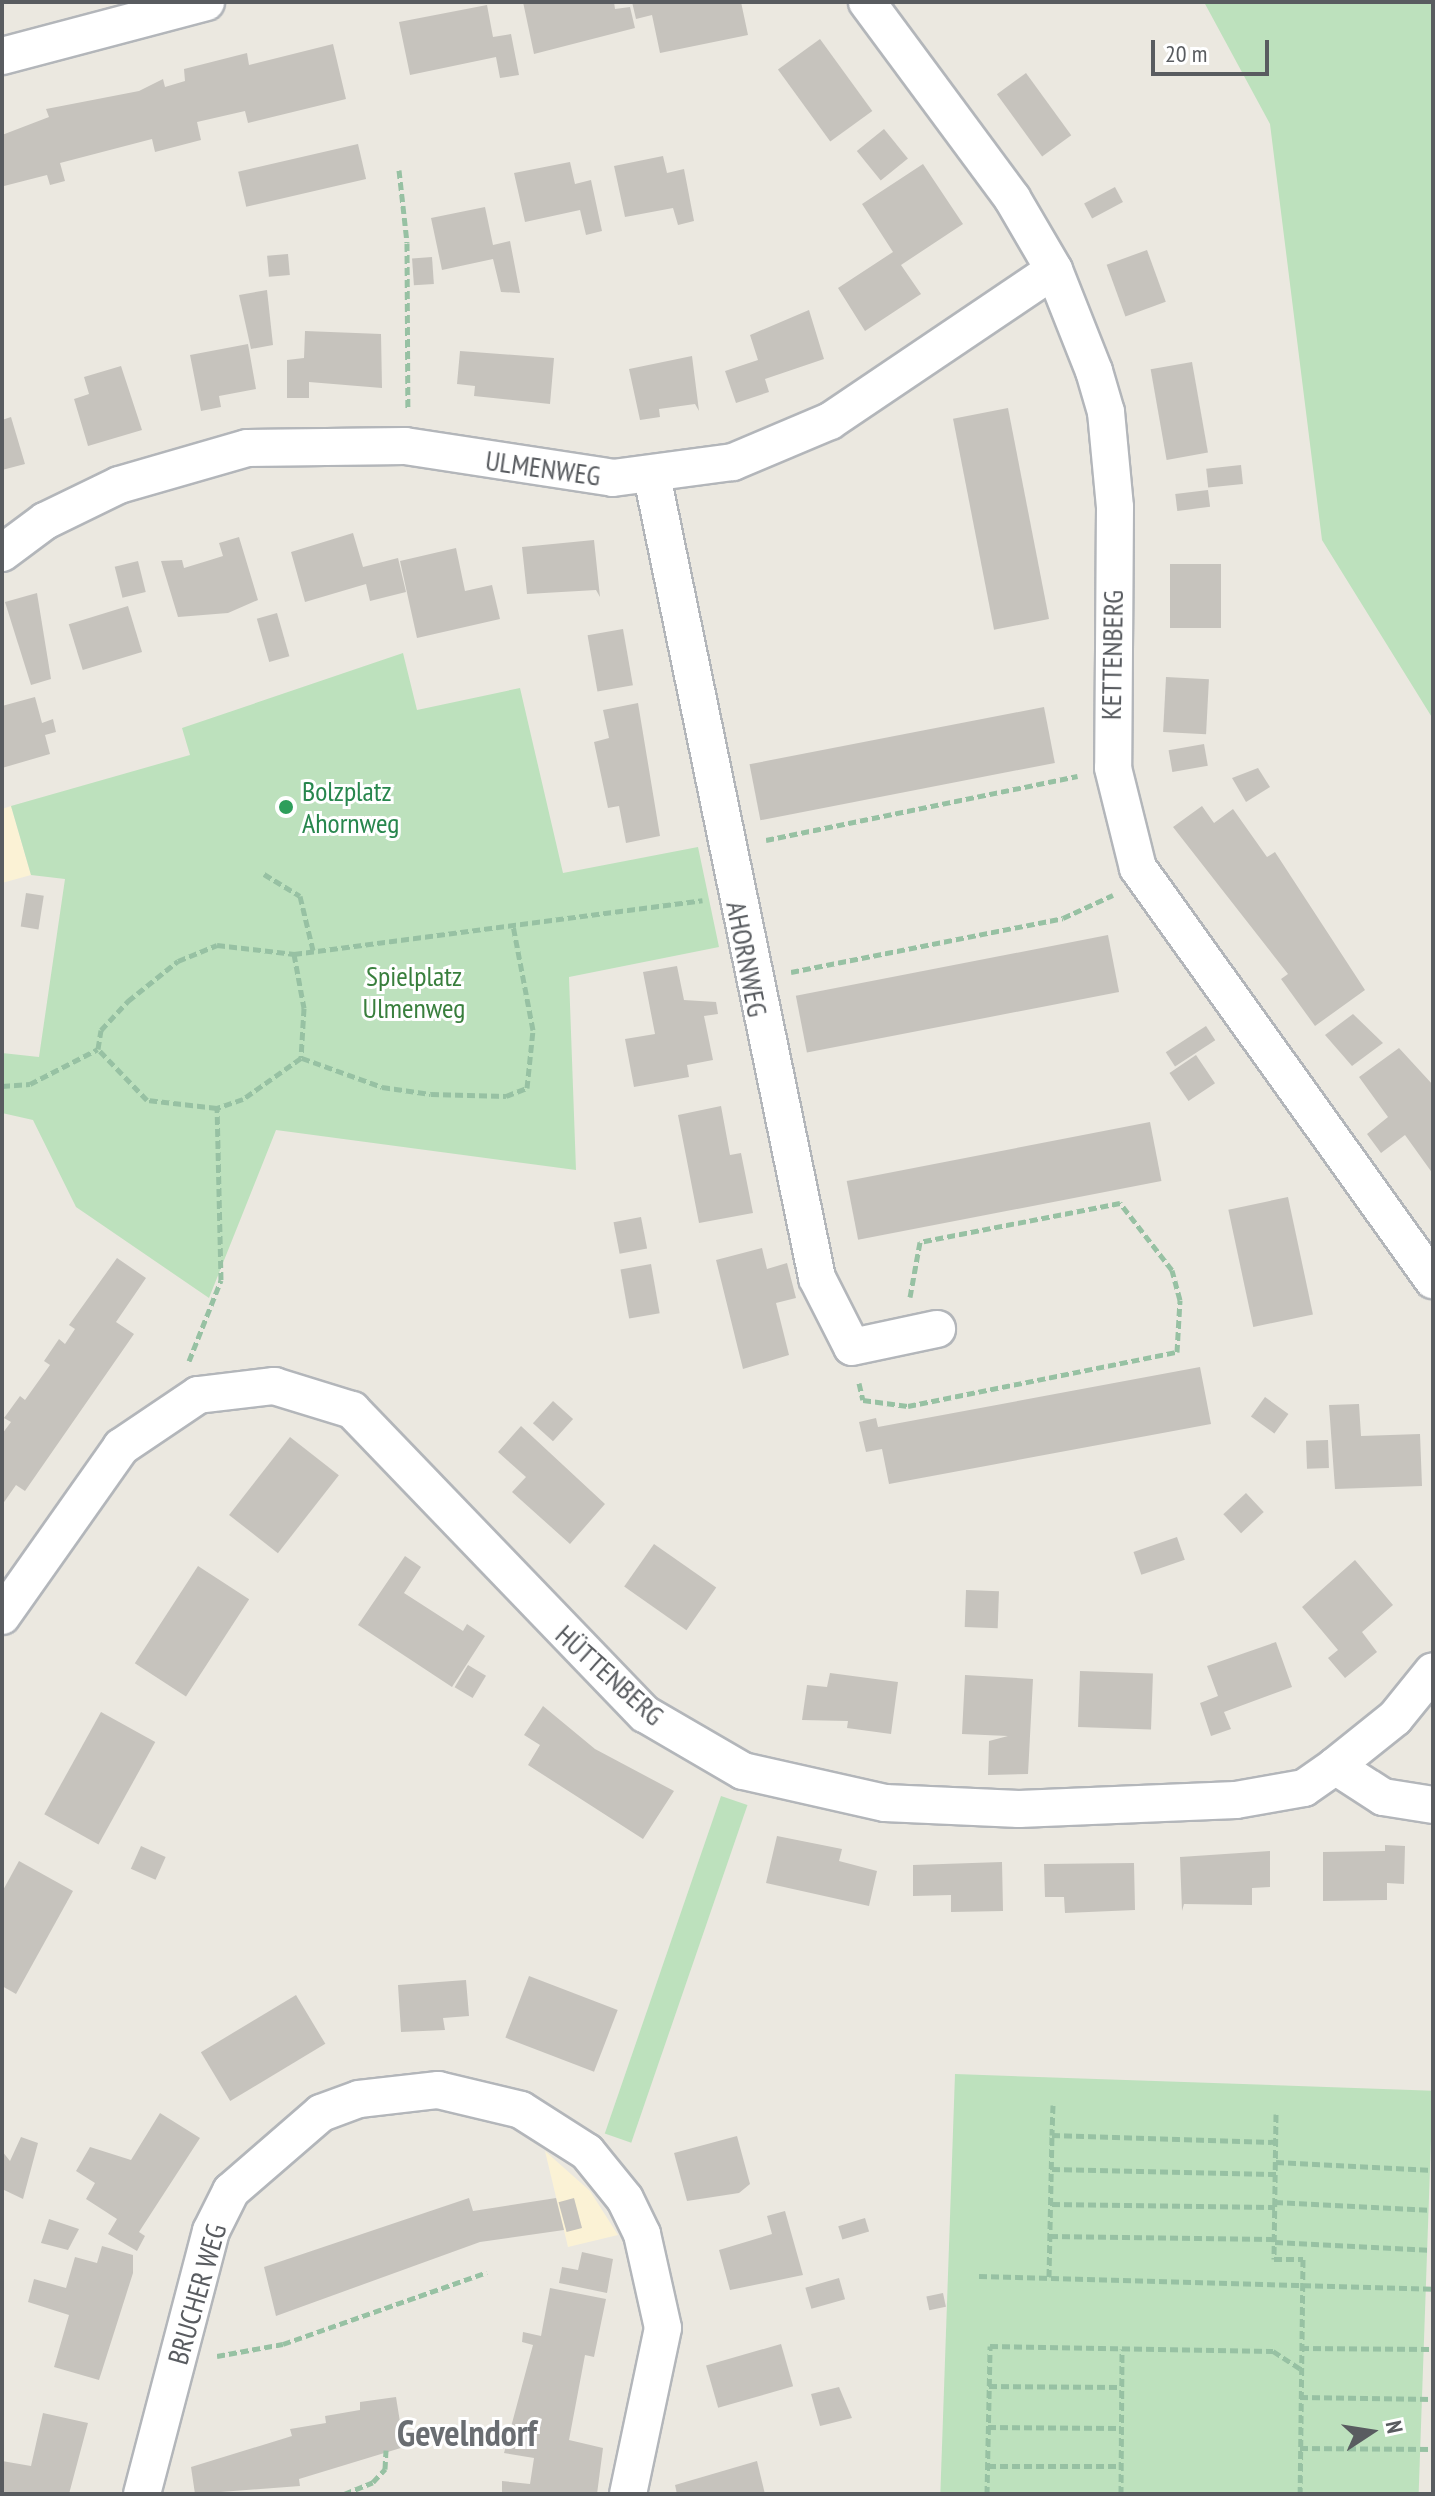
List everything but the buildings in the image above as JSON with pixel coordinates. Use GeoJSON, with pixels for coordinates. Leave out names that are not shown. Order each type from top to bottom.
{"type":"FeatureCollection","features":[{"type":"Feature","properties":{"kind":"street"},"geometry":{"type":"LineString","coordinates":[[2,56],[206,2]]}},
{"type":"Feature","properties":{"kind":"street","name":"KETTENBERG"},"geometry":{"type":"LineString","coordinates":[[867,2],[1012,198],[1054,270],[1106,412],[1115,507],[1113,768],[1149,887],[1433,1280]]}},
{"type":"Feature","properties":{"kind":"street","name":"ULMENWEG"},"geometry":{"type":"LineString","coordinates":[[2,553],[45,521],[165,468],[311,442],[405,446],[560,472],[652,476],[733,462],[830,421],[1054,270]]}},
{"type":"Feature","properties":{"kind":"street","name":"AHORNWEG"},"geometry":{"type":"LineString","coordinates":[[652,476],[800,1222],[829,1313],[852,1347]]}},
{"type":"Feature","properties":{"kind":"street"},"geometry":{"type":"LineString","coordinates":[[852,1347],[920,1333]]}},
{"type":"Feature","properties":{"kind":"street","name":"HÜTTENBERG"},"geometry":{"type":"LineString","coordinates":[[2,1616],[121,1447],[198,1395],[274,1386],[352,1410],[645,1714],[743,1771],[885,1803],[1019,1809],[1236,1800],[1304,1788],[1335,1766]]}},
{"type":"Feature","properties":{"kind":"street"},"geometry":{"type":"LineString","coordinates":[[1433,1671],[1395,1718],[1335,1766],[1383,1797],[1433,1805]]}},
{"type":"Feature","properties":{"kind":"street","name":"BRUCHER WEG"},"geometry":{"type":"LineString","coordinates":[[142,2494],[211,2231],[231,2191],[262,2157],[321,2113],[359,2099],[438,2090],[480,2095],[521,2110],[587,2152],[625,2199],[648,2247],[663,2328],[628,2494]]}},
{"type":"Feature","properties":{"kind":"path"},"geometry":{"type":"LineString","coordinates":[[399,170],[408,271],[405,446]]}},
{"type":"Feature","properties":{"kind":"path"},"geometry":{"type":"LineString","coordinates":[[724,848],[1113,768]]}},
{"type":"Feature","properties":{"kind":"path"},"geometry":{"type":"LineString","coordinates":[[264,874],[300,896],[313,950]]}},
{"type":"Feature","properties":{"kind":"path"},"geometry":{"type":"LineString","coordinates":[[751,980],[1063,918],[1087,901],[1149,887]]}},
{"type":"Feature","properties":{"kind":"path"},"geometry":{"type":"LineString","coordinates":[[98,1049],[101,1030],[128,1001],[195,952],[244,944],[294,954],[734,894]]}},
{"type":"Feature","properties":{"kind":"path"},"geometry":{"type":"LineString","coordinates":[[301,1058],[382,1087],[431,1094],[506,1096],[527,1088],[533,1030],[513,925]]}},
{"type":"Feature","properties":{"kind":"path"},"geometry":{"type":"LineString","coordinates":[[294,954],[304,1008],[301,1058]]}},
{"type":"Feature","properties":{"kind":"path"},"geometry":{"type":"LineString","coordinates":[[98,1049],[147,1100],[217,1108],[243,1099],[301,1058]]}},
{"type":"Feature","properties":{"kind":"path"},"geometry":{"type":"LineString","coordinates":[[2,1086],[30,1084],[98,1049]]}},
{"type":"Feature","properties":{"kind":"path"},"geometry":{"type":"LineString","coordinates":[[189,1360],[221,1280],[217,1108]]}},
{"type":"Feature","properties":{"kind":"path"},"geometry":{"type":"LineString","coordinates":[[852,1347],[863,1400],[908,1406],[1177,1352],[1180,1300],[1159,1249],[1120,1203],[920,1242],[920,1333]]}},
{"type":"Feature","properties":{"kind":"path"},"geometry":{"type":"LineString","coordinates":[[1049,2277],[1053,2105]]}},
{"type":"Feature","properties":{"kind":"path"},"geometry":{"type":"LineString","coordinates":[[1276,2114],[1274,2259],[1303,2259],[1300,2494]]}},
{"type":"Feature","properties":{"kind":"path"},"geometry":{"type":"LineString","coordinates":[[1052,2135],[1277,2142]]}},
{"type":"Feature","properties":{"kind":"path"},"geometry":{"type":"LineString","coordinates":[[1276,2162],[1433,2170]]}},
{"type":"Feature","properties":{"kind":"path"},"geometry":{"type":"LineString","coordinates":[[1052,2169],[1276,2174]]}},
{"type":"Feature","properties":{"kind":"path"},"geometry":{"type":"LineString","coordinates":[[1052,2204],[1275,2205],[1433,2210]]}},
{"type":"Feature","properties":{"kind":"path"},"geometry":{"type":"LineString","coordinates":[[1050,2236],[1275,2241],[1433,2250]]}},
{"type":"Feature","properties":{"kind":"path"},"geometry":{"type":"LineString","coordinates":[[178,2356],[200,2359],[283,2344],[487,2272]]}},
{"type":"Feature","properties":{"kind":"path"},"geometry":{"type":"LineString","coordinates":[[979,2276],[1433,2289]]}},
{"type":"Feature","properties":{"kind":"path"},"geometry":{"type":"LineString","coordinates":[[987,2494],[990,2346],[1273,2351],[1301,2369]]}},
{"type":"Feature","properties":{"kind":"path"},"geometry":{"type":"LineString","coordinates":[[1301,2348],[1433,2349]]}},
{"type":"Feature","properties":{"kind":"path"},"geometry":{"type":"LineString","coordinates":[[1121,2494],[1122,2349]]}},
{"type":"Feature","properties":{"kind":"path"},"geometry":{"type":"LineString","coordinates":[[989,2386],[1121,2387]]}},
{"type":"Feature","properties":{"kind":"path"},"geometry":{"type":"LineString","coordinates":[[1300,2397],[1433,2399]]}},
{"type":"Feature","properties":{"kind":"path"},"geometry":{"type":"LineString","coordinates":[[988,2427],[1120,2428]]}},
{"type":"Feature","properties":{"kind":"path"},"geometry":{"type":"LineString","coordinates":[[1300,2448],[1433,2449]]}},
{"type":"Feature","properties":{"kind":"path"},"geometry":{"type":"LineString","coordinates":[[344,2494],[373,2482],[385,2469],[386,2450]]}},
{"type":"Feature","properties":{"kind":"path"},"geometry":{"type":"LineString","coordinates":[[988,2466],[1121,2466]]}},
{"type":"Feature","properties":{"kind":"shaded area"},"geometry":{"type":"Polygon","coordinates":[[[11,806],[31,875],[2,883],[2,809],[11,806]]]}},
{"type":"Feature","properties":{"kind":"shaded area"},"geometry":{"type":"Polygon","coordinates":[[[545,2151],[590,2191],[618,2235],[568,2247],[545,2151]]]}},
{"type":"Feature","properties":{"kind":"green space"},"geometry":{"type":"Polygon","coordinates":[[[1204,2],[1433,2],[1433,719],[1322,540],[1270,124],[1204,2]]]}},
{"type":"Feature","properties":{"kind":"green space","name":"Spielplatz Ulmenweg"},"geometry":{"type":"Polygon","coordinates":[[[403,653],[417,710],[520,688],[563,873],[698,847],[719,947],[569,977],[576,1170],[276,1130],[209,1298],[76,1207],[33,1120],[2,1113],[2,1053],[39,1057],[65,879],[31,875],[11,806],[190,755],[182,728],[403,653]]]}},
{"type":"Feature","properties":{"kind":"green space"},"geometry":{"type":"Polygon","coordinates":[[[721,1796],[747,1805],[631,2143],[605,2134],[721,1796]]]}},
{"type":"Feature","properties":{"kind":"green space"},"geometry":{"type":"Polygon","coordinates":[[[955,2074],[1433,2091],[1419,2494],[940,2494],[955,2074]]]}},
{"type":"Feature","properties":{"kind":"place","name":"Bolzplatz Ahornweg"},"geometry":{"type":"Point","coordinates":[286,807]}},
{"type":"Feature","properties":{"kind":"district","name":"Gevelndorf"},"geometry":{"type":"Point","coordinates":[467,2433]}}]}
